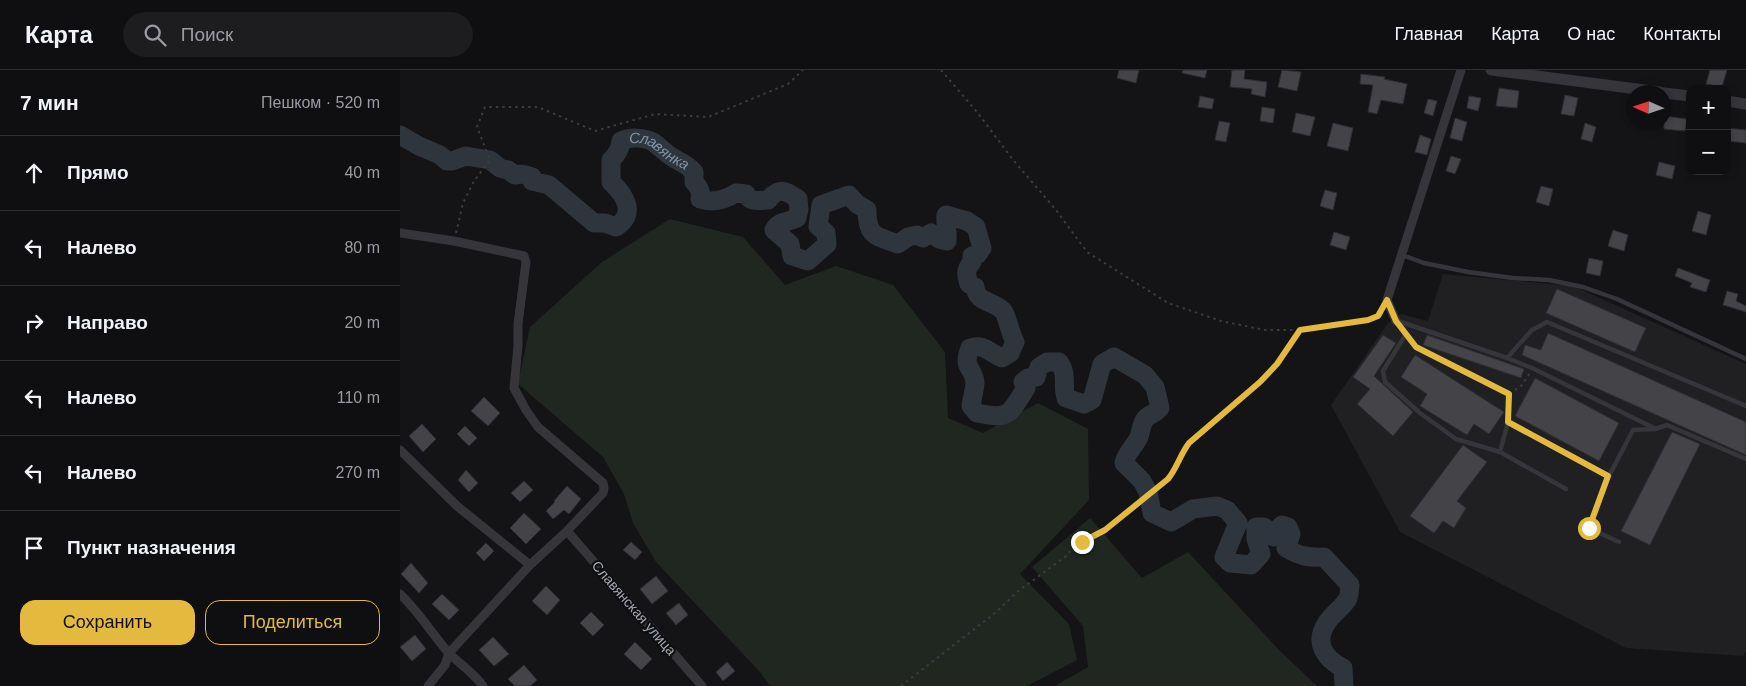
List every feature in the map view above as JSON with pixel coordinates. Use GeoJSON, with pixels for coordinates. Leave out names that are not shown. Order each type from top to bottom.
{"type":"FeatureCollection","features":[{"type":"Feature","properties":{"kind":"street"},"geometry":{"type":"LineString","coordinates":[[1396,321],[1387,300],[1460,70]]}},
{"type":"Feature","properties":{"kind":"street"},"geometry":{"type":"LineString","coordinates":[[1492,70],[1626,88]]}},
{"type":"Feature","properties":{"kind":"street"},"geometry":{"type":"LineString","coordinates":[[1671,94],[1686,96]]}},
{"type":"Feature","properties":{"kind":"street"},"geometry":{"type":"LineString","coordinates":[[1731,102],[1746,104]]}},
{"type":"Feature","properties":{"kind":"street"},"geometry":{"type":"LineString","coordinates":[[400,233],[454,241],[524,256],[526,262],[518,324],[514,388],[538,428],[603,483],[604,488],[603,493],[567,531],[530,565],[448,653],[445,665],[428,686]]}},
{"type":"Feature","properties":{"kind":"street"},"geometry":{"type":"LineString","coordinates":[[400,450],[457,506],[530,565]]}},
{"type":"Feature","properties":{"kind":"street","name":"Славянская улица"},"geometry":{"type":"LineString","coordinates":[[567,531],[702,686]]}},
{"type":"Feature","properties":{"kind":"street"},"geometry":{"type":"LineString","coordinates":[[400,594],[415,608],[426,626],[448,653],[483,686]]}},
{"type":"Feature","properties":{"kind":"lane"},"geometry":{"type":"LineString","coordinates":[[1401,254],[1424,263],[1468,272],[1513,278],[1549,280],[1583,287],[1617,299],[1746,359]]}},
{"type":"Feature","properties":{"kind":"lane"},"geometry":{"type":"LineString","coordinates":[[1396,321],[1416,347],[1509,394],[1508,422],[1500,452]]}},
{"type":"Feature","properties":{"kind":"lane"},"geometry":{"type":"LineString","coordinates":[[1396,321],[1532,368],[1655,428]]}},
{"type":"Feature","properties":{"kind":"lane"},"geometry":{"type":"LineString","coordinates":[[1507,358],[1532,330],[1548,322],[1746,406]]}},
{"type":"Feature","properties":{"kind":"lane"},"geometry":{"type":"LineString","coordinates":[[1406,334],[1383,371],[1385,382],[1420,413],[1456,439],[1500,452],[1566,489]]}},
{"type":"Feature","properties":{"kind":"lane"},"geometry":{"type":"LineString","coordinates":[[1508,422],[1608,476]]}},
{"type":"Feature","properties":{"kind":"lane"},"geometry":{"type":"LineString","coordinates":[[1619,542],[1589,528],[1608,476],[1632,430],[1667,425],[1746,459]]}},
{"type":"Feature","properties":{"kind":"path"},"geometry":{"type":"LineString","coordinates":[[454,241],[463,203],[474,181],[490,160],[477,127],[485,107],[538,107],[595,130],[655,114],[708,117],[788,84],[803,70]]}},
{"type":"Feature","properties":{"kind":"path"},"geometry":{"type":"LineString","coordinates":[[941,70],[1056,210],[1087,252],[1168,303],[1230,323],[1265,330],[1300,330],[1368,320],[1378,316],[1387,300]]}},
{"type":"Feature","properties":{"kind":"path"},"geometry":{"type":"LineString","coordinates":[[901,686],[995,613],[1017,592],[1065,557],[1073,548],[1105,530],[1155,490],[1175,471],[1180,456],[1189,443],[1260,382],[1277,364],[1300,330]]}},
{"type":"Feature","properties":{"kind":"path"},"geometry":{"type":"LineString","coordinates":[[1509,394],[1520,386],[1532,368]]}},
{"type":"Feature","properties":{"kind":"shaded area"},"geometry":{"type":"Polygon","coordinates":[[[670,219],[743,237],[785,285],[836,266],[893,285],[945,352],[948,418],[983,433],[1038,403],[1088,429],[1089,500],[1020,574],[1069,624],[1077,660],[1027,686],[770,686],[759,671],[656,562],[633,523],[624,494],[603,457],[518,384],[530,327],[602,262],[670,219]]]}},
{"type":"Feature","properties":{"kind":"shaded area"},"geometry":{"type":"Polygon","coordinates":[[[1443,274],[1573,286],[1746,364],[1746,652],[1743,656],[1626,648],[1400,532],[1331,405],[1388,323],[1401,314],[1428,321],[1443,274]]]}},
{"type":"Feature","properties":{"kind":"shaded area"},"geometry":{"type":"Polygon","coordinates":[[[1090,518],[1142,578],[1188,552],[1278,649],[1317,686],[1055,686],[1088,667],[1083,626],[1032,567],[1090,518]]]}},
{"type":"Feature","properties":{"kind":"building"},"geometry":{"type":"Polygon","coordinates":[[[1119,70],[1139,70],[1136,83],[1117,78],[1119,70]]]}},
{"type":"Feature","properties":{"kind":"building"},"geometry":{"type":"Polygon","coordinates":[[[1183,70],[1207,70],[1205,78],[1182,73],[1183,70]]]}},
{"type":"Feature","properties":{"kind":"building"},"geometry":{"type":"Polygon","coordinates":[[[1232,70],[1245,70],[1244,79],[1267,82],[1265,97],[1251,94],[1252,89],[1230,87],[1232,70]]]}},
{"type":"Feature","properties":{"kind":"building"},"geometry":{"type":"Polygon","coordinates":[[[1282,70],[1301,72],[1297,91],[1278,87],[1282,70]]]}},
{"type":"Feature","properties":{"kind":"building"},"geometry":{"type":"Polygon","coordinates":[[[1710,70],[1727,70],[1723,85],[1706,84],[1710,70]]]}},
{"type":"Feature","properties":{"kind":"building"},"geometry":{"type":"Polygon","coordinates":[[[1361,74],[1385,77],[1384,79],[1407,84],[1403,104],[1381,100],[1377,114],[1368,112],[1373,85],[1360,84],[1361,74]]]}},
{"type":"Feature","properties":{"kind":"building"},"geometry":{"type":"Polygon","coordinates":[[[1499,88],[1519,91],[1517,108],[1496,106],[1499,88]]]}},
{"type":"Feature","properties":{"kind":"building"},"geometry":{"type":"Polygon","coordinates":[[[1565,95],[1578,98],[1574,116],[1561,114],[1565,95]]]}},
{"type":"Feature","properties":{"kind":"building"},"geometry":{"type":"Polygon","coordinates":[[[1200,96],[1214,99],[1212,109],[1198,107],[1200,96]]]}},
{"type":"Feature","properties":{"kind":"building"},"geometry":{"type":"Polygon","coordinates":[[[1469,96],[1481,98],[1478,111],[1467,108],[1469,96]]]}},
{"type":"Feature","properties":{"kind":"building"},"geometry":{"type":"Polygon","coordinates":[[[1428,99],[1437,101],[1433,116],[1424,113],[1428,99]]]}},
{"type":"Feature","properties":{"kind":"building"},"geometry":{"type":"Polygon","coordinates":[[[1262,107],[1275,109],[1273,123],[1260,121],[1262,107]]]}},
{"type":"Feature","properties":{"kind":"building"},"geometry":{"type":"Polygon","coordinates":[[[1296,113],[1315,117],[1310,136],[1292,132],[1296,113]]]}},
{"type":"Feature","properties":{"kind":"building"},"geometry":{"type":"Polygon","coordinates":[[[1671,117],[1686,119],[1685,131],[1671,130],[1671,117]]]}},
{"type":"Feature","properties":{"kind":"building"},"geometry":{"type":"Polygon","coordinates":[[[1455,118],[1467,122],[1462,141],[1450,138],[1455,118]]]}},
{"type":"Feature","properties":{"kind":"building"},"geometry":{"type":"Polygon","coordinates":[[[1219,121],[1230,123],[1226,142],[1215,140],[1219,121]]]}},
{"type":"Feature","properties":{"kind":"building"},"geometry":{"type":"Polygon","coordinates":[[[1333,123],[1353,128],[1348,151],[1327,146],[1333,123]]]}},
{"type":"Feature","properties":{"kind":"building"},"geometry":{"type":"Polygon","coordinates":[[[1585,123],[1596,127],[1592,142],[1581,139],[1585,123]]]}},
{"type":"Feature","properties":{"kind":"building"},"geometry":{"type":"Polygon","coordinates":[[[1731,128],[1746,130],[1746,143],[1731,141],[1731,128]]]}},
{"type":"Feature","properties":{"kind":"building"},"geometry":{"type":"Polygon","coordinates":[[[1420,135],[1431,139],[1427,155],[1415,152],[1420,135]]]}},
{"type":"Feature","properties":{"kind":"building"},"geometry":{"type":"Polygon","coordinates":[[[1451,156],[1461,159],[1455,174],[1446,171],[1451,156]]]}},
{"type":"Feature","properties":{"kind":"building"},"geometry":{"type":"Polygon","coordinates":[[[1659,162],[1675,166],[1672,179],[1656,175],[1659,162]]]}},
{"type":"Feature","properties":{"kind":"building"},"geometry":{"type":"Polygon","coordinates":[[[1541,186],[1553,189],[1549,206],[1536,202],[1541,186]]]}},
{"type":"Feature","properties":{"kind":"building"},"geometry":{"type":"Polygon","coordinates":[[[1325,190],[1337,193],[1333,210],[1320,206],[1325,190]]]}},
{"type":"Feature","properties":{"kind":"building"},"geometry":{"type":"Polygon","coordinates":[[[1698,211],[1711,215],[1706,235],[1692,231],[1698,211]]]}},
{"type":"Feature","properties":{"kind":"building"},"geometry":{"type":"Polygon","coordinates":[[[1613,230],[1628,235],[1624,251],[1608,246],[1613,230]]]}},
{"type":"Feature","properties":{"kind":"building"},"geometry":{"type":"Polygon","coordinates":[[[1334,232],[1350,237],[1346,250],[1330,245],[1334,232]]]}},
{"type":"Feature","properties":{"kind":"building"},"geometry":{"type":"Polygon","coordinates":[[[1589,258],[1603,261],[1600,276],[1586,273],[1589,258]]]}},
{"type":"Feature","properties":{"kind":"building"},"geometry":{"type":"Polygon","coordinates":[[[1678,268],[1710,280],[1706,292],[1690,287],[1692,283],[1675,276],[1678,268]]]}},
{"type":"Feature","properties":{"kind":"building"},"geometry":{"type":"Polygon","coordinates":[[[1557,289],[1646,328],[1635,352],[1546,313],[1557,289]]]}},
{"type":"Feature","properties":{"kind":"building"},"geometry":{"type":"Polygon","coordinates":[[[1727,291],[1738,294],[1736,301],[1746,306],[1746,312],[1723,305],[1727,291]]]}},
{"type":"Feature","properties":{"kind":"building"},"geometry":{"type":"Polygon","coordinates":[[[1548,333],[1746,422],[1746,455],[1522,355],[1525,345],[1541,350],[1548,333]]]}},
{"type":"Feature","properties":{"kind":"building"},"geometry":{"type":"Polygon","coordinates":[[[1383,335],[1396,343],[1374,376],[1413,412],[1393,436],[1357,404],[1370,389],[1353,377],[1383,335]]]}},
{"type":"Feature","properties":{"kind":"building"},"geometry":{"type":"Polygon","coordinates":[[[1427,335],[1524,369],[1521,378],[1423,345],[1427,335]]]}},
{"type":"Feature","properties":{"kind":"building"},"geometry":{"type":"Polygon","coordinates":[[[1415,355],[1504,412],[1489,434],[1474,424],[1467,435],[1420,406],[1427,394],[1401,377],[1415,355]]]}},
{"type":"Feature","properties":{"kind":"building"},"geometry":{"type":"Polygon","coordinates":[[[1535,378],[1619,423],[1599,461],[1515,416],[1535,378]]]}},
{"type":"Feature","properties":{"kind":"building"},"geometry":{"type":"Polygon","coordinates":[[[484,397],[500,413],[488,426],[471,411],[484,397]]]}},
{"type":"Feature","properties":{"kind":"building"},"geometry":{"type":"Polygon","coordinates":[[[422,424],[436,439],[423,452],[409,436],[422,424]]]}},
{"type":"Feature","properties":{"kind":"building"},"geometry":{"type":"Polygon","coordinates":[[[465,426],[477,438],[469,446],[457,434],[465,426]]]}},
{"type":"Feature","properties":{"kind":"building"},"geometry":{"type":"Polygon","coordinates":[[[1672,432],[1700,444],[1650,545],[1621,531],[1672,432]]]}},
{"type":"Feature","properties":{"kind":"building"},"geometry":{"type":"Polygon","coordinates":[[[1463,445],[1487,462],[1457,501],[1466,508],[1454,528],[1443,521],[1434,533],[1410,516],[1463,445]]]}},
{"type":"Feature","properties":{"kind":"building"},"geometry":{"type":"Polygon","coordinates":[[[466,470],[478,483],[469,492],[458,480],[466,470]]]}},
{"type":"Feature","properties":{"kind":"building"},"geometry":{"type":"Polygon","coordinates":[[[524,481],[533,490],[520,502],[511,493],[524,481]]]}},
{"type":"Feature","properties":{"kind":"building"},"geometry":{"type":"Polygon","coordinates":[[[567,486],[581,499],[569,514],[564,510],[553,519],[546,511],[567,486]]]}},
{"type":"Feature","properties":{"kind":"building"},"geometry":{"type":"Polygon","coordinates":[[[524,513],[541,529],[526,544],[510,528],[524,513]]]}},
{"type":"Feature","properties":{"kind":"building"},"geometry":{"type":"Polygon","coordinates":[[[631,542],[642,552],[635,560],[623,550],[631,542]]]}},
{"type":"Feature","properties":{"kind":"building"},"geometry":{"type":"Polygon","coordinates":[[[486,543],[494,551],[484,561],[476,553],[486,543]]]}},
{"type":"Feature","properties":{"kind":"building"},"geometry":{"type":"Polygon","coordinates":[[[411,563],[428,583],[419,593],[401,574],[411,563]]]}},
{"type":"Feature","properties":{"kind":"building"},"geometry":{"type":"Polygon","coordinates":[[[656,576],[668,591],[652,604],[640,589],[656,576]]]}},
{"type":"Feature","properties":{"kind":"building"},"geometry":{"type":"Polygon","coordinates":[[[546,586],[560,600],[547,615],[532,601],[546,586]]]}},
{"type":"Feature","properties":{"kind":"building"},"geometry":{"type":"Polygon","coordinates":[[[442,594],[459,610],[449,620],[432,604],[442,594]]]}},
{"type":"Feature","properties":{"kind":"building"},"geometry":{"type":"Polygon","coordinates":[[[679,603],[688,615],[676,625],[666,613],[679,603]]]}},
{"type":"Feature","properties":{"kind":"building"},"geometry":{"type":"Polygon","coordinates":[[[591,612],[604,625],[593,636],[580,623],[591,612]]]}},
{"type":"Feature","properties":{"kind":"building"},"geometry":{"type":"Polygon","coordinates":[[[415,635],[426,649],[412,661],[400,647],[415,635]]]}},
{"type":"Feature","properties":{"kind":"building"},"geometry":{"type":"Polygon","coordinates":[[[493,637],[509,654],[494,666],[479,650],[493,637]]]}},
{"type":"Feature","properties":{"kind":"building"},"geometry":{"type":"Polygon","coordinates":[[[635,642],[652,659],[641,670],[624,654],[635,642]]]}},
{"type":"Feature","properties":{"kind":"building"},"geometry":{"type":"Polygon","coordinates":[[[727,662],[735,671],[723,681],[716,672],[727,662]]]}},
{"type":"Feature","properties":{"kind":"building"},"geometry":{"type":"Polygon","coordinates":[[[524,665],[537,680],[530,686],[515,686],[508,679],[524,665]]]}},
{"type":"Feature","properties":{"kind":"waterway","name":"Славянка"},"geometry":{"type":"LineString","coordinates":[[400,135],[440,155],[447,161],[466,156],[490,160],[500,168],[508,170],[515,175],[522,174],[532,177],[532,181],[549,185],[594,223],[605,223],[616,227],[626,216],[627,204],[621,193],[611,182],[611,160],[618,152],[621,141],[637,138],[649,140],[694,172],[694,182],[700,190],[700,199],[718,200],[736,193],[746,194],[752,200],[768,200],[776,193],[782,191],[798,199],[799,209],[797,218],[781,223],[774,230],[790,244],[792,256],[808,261],[827,244],[826,233],[818,226],[821,205],[849,195],[857,204],[867,210],[867,219],[871,231],[879,237],[898,244],[908,237],[917,235],[923,238],[931,233],[939,239],[947,241],[946,215],[967,221],[976,227],[982,248],[978,254],[972,256],[972,262],[967,273],[969,284],[975,287],[976,292],[982,299],[996,305],[1004,312],[1015,342],[1010,353],[1002,358],[980,347],[970,348],[967,360],[975,382],[971,406],[977,413],[997,416],[1008,413],[1026,388],[1023,382],[1028,378],[1036,377],[1039,367],[1047,362],[1059,362],[1062,366],[1066,398],[1084,404],[1092,400],[1102,364],[1114,357],[1145,375],[1155,387],[1160,408],[1145,419],[1138,439],[1128,453],[1124,463],[1142,481],[1148,492],[1152,513],[1171,522],[1193,509],[1217,506],[1227,510],[1238,523],[1224,557],[1230,563],[1251,565],[1261,554],[1256,539],[1256,527],[1264,527],[1274,537],[1282,525],[1288,527],[1291,534],[1286,548],[1304,556],[1324,557],[1350,585],[1348,598],[1328,621],[1321,638],[1323,650],[1331,660],[1343,668],[1344,686]]}},
{"type":"Feature","properties":{"kind":"route"},"geometry":{"type":"LineString","coordinates":[[1082,542],[1105,530],[1168,479],[1175,471],[1180,456],[1189,443],[1260,382],[1288,350],[1300,330],[1368,320],[1378,316],[1387,300],[1396,321],[1416,347],[1509,394],[1508,422],[1608,476],[1589,528]]}}]}
